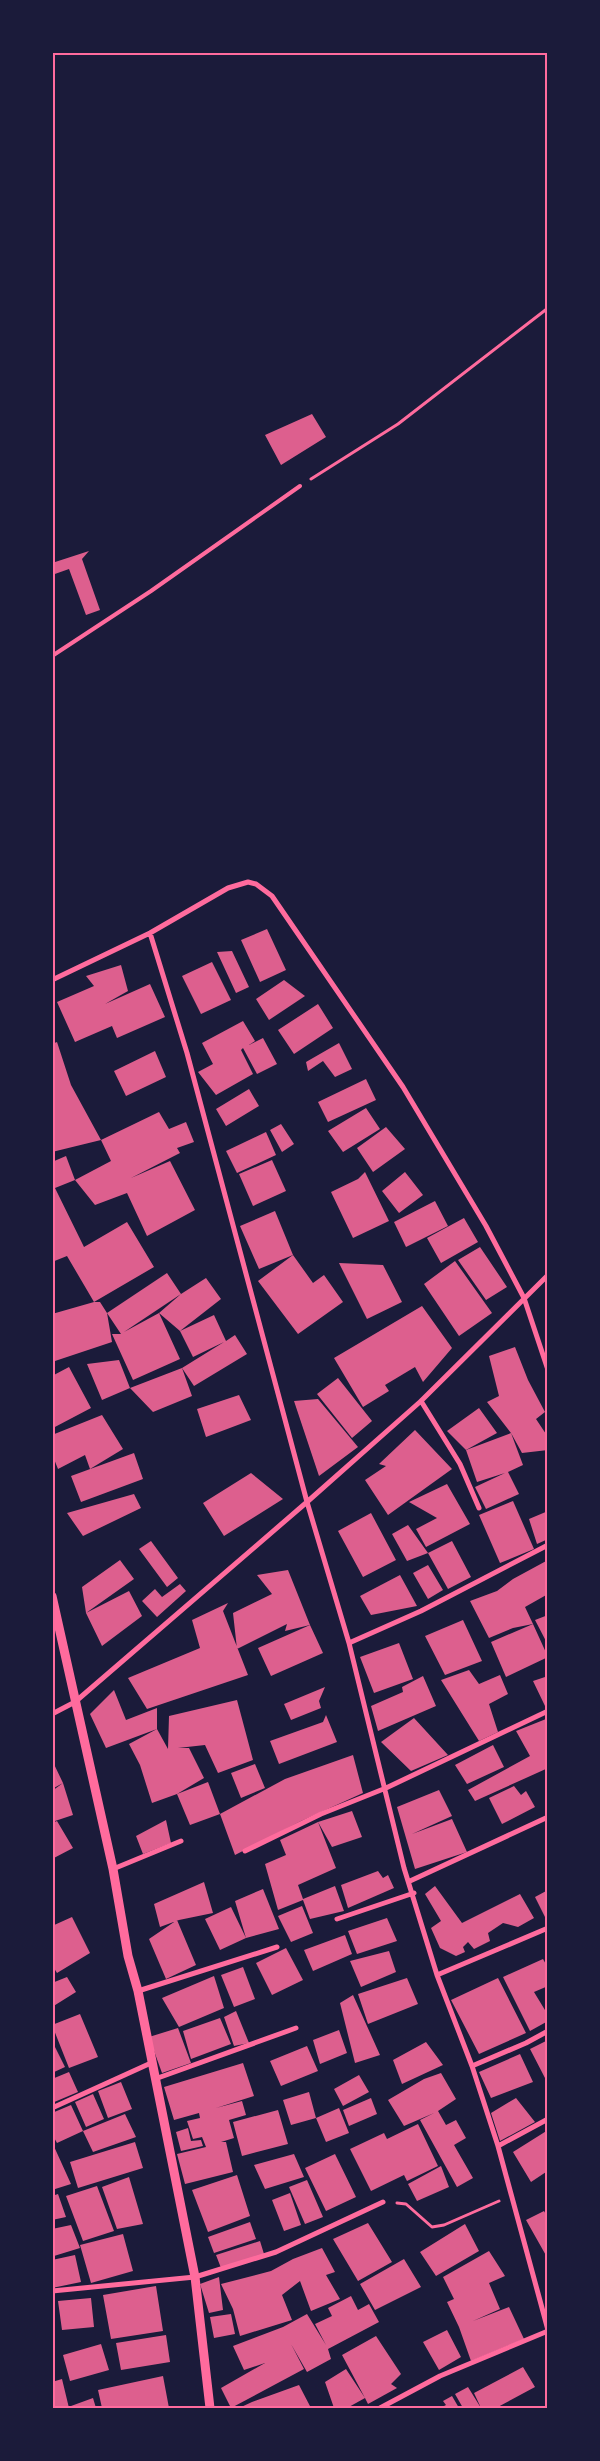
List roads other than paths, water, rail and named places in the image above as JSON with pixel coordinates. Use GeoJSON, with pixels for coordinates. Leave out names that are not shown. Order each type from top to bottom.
{"type":"FeatureCollection","features":[{"type":"Feature","properties":{"kind":"street"},"geometry":{"type":"LineString","coordinates":[[52,980],[150,933],[201,901],[239,883],[256,884],[272,896],[403,1087],[486,1226],[524,1298],[548,1370]]}},
{"type":"Feature","properties":{"kind":"street"},"geometry":{"type":"LineString","coordinates":[[150,933],[187,1053],[307,1502],[349,1643],[386,1788],[404,1868],[414,1893],[437,1975],[472,2066],[498,2146],[548,2330],[440,2376],[380,2408]]}},
{"type":"Feature","properties":{"kind":"street"},"geometry":{"type":"LineString","coordinates":[[52,1714],[75,1702],[307,1502],[421,1400],[548,1274]]}},
{"type":"Feature","properties":{"kind":"street"},"geometry":{"type":"LineString","coordinates":[[421,1400],[460,1464],[480,1508]]}},
{"type":"Feature","properties":{"kind":"street"},"geometry":{"type":"LineString","coordinates":[[349,1643],[421,1611],[548,1545]]}},
{"type":"Feature","properties":{"kind":"street"},"geometry":{"type":"LineString","coordinates":[[52,1596],[113,1869],[128,1956],[138,1991],[194,2277],[210,2408]]}},
{"type":"Feature","properties":{"kind":"street"},"geometry":{"type":"LineString","coordinates":[[244,1851],[321,1814],[386,1788],[548,1711]]}},
{"type":"Feature","properties":{"kind":"street"},"geometry":{"type":"LineString","coordinates":[[410,1882],[548,1817]]}},
{"type":"Feature","properties":{"kind":"street"},"geometry":{"type":"LineString","coordinates":[[113,1869],[181,1841]]}},
{"type":"Feature","properties":{"kind":"street"},"geometry":{"type":"LineString","coordinates":[[337,1919],[414,1893]]}},
{"type":"Feature","properties":{"kind":"street"},"geometry":{"type":"LineString","coordinates":[[437,1975],[548,1928]]}},
{"type":"Feature","properties":{"kind":"street"},"geometry":{"type":"LineString","coordinates":[[138,1991],[277,1947]]}},
{"type":"Feature","properties":{"kind":"street"},"geometry":{"type":"LineString","coordinates":[[154,2080],[296,2028]]}},
{"type":"Feature","properties":{"kind":"street"},"geometry":{"type":"LineString","coordinates":[[472,2066],[526,2043],[548,2030]]}},
{"type":"Feature","properties":{"kind":"street"},"geometry":{"type":"LineString","coordinates":[[52,2108],[151,2063]]}},
{"type":"Feature","properties":{"kind":"street"},"geometry":{"type":"LineString","coordinates":[[498,2146],[548,2119]]}},
{"type":"Feature","properties":{"kind":"street"},"geometry":{"type":"LineString","coordinates":[[52,2291],[194,2277],[276,2252],[384,2202]]}},
{"type":"Feature","properties":{"kind":"lane"},"geometry":{"type":"LineString","coordinates":[[52,656],[151,591],[300,486]]}}]}
